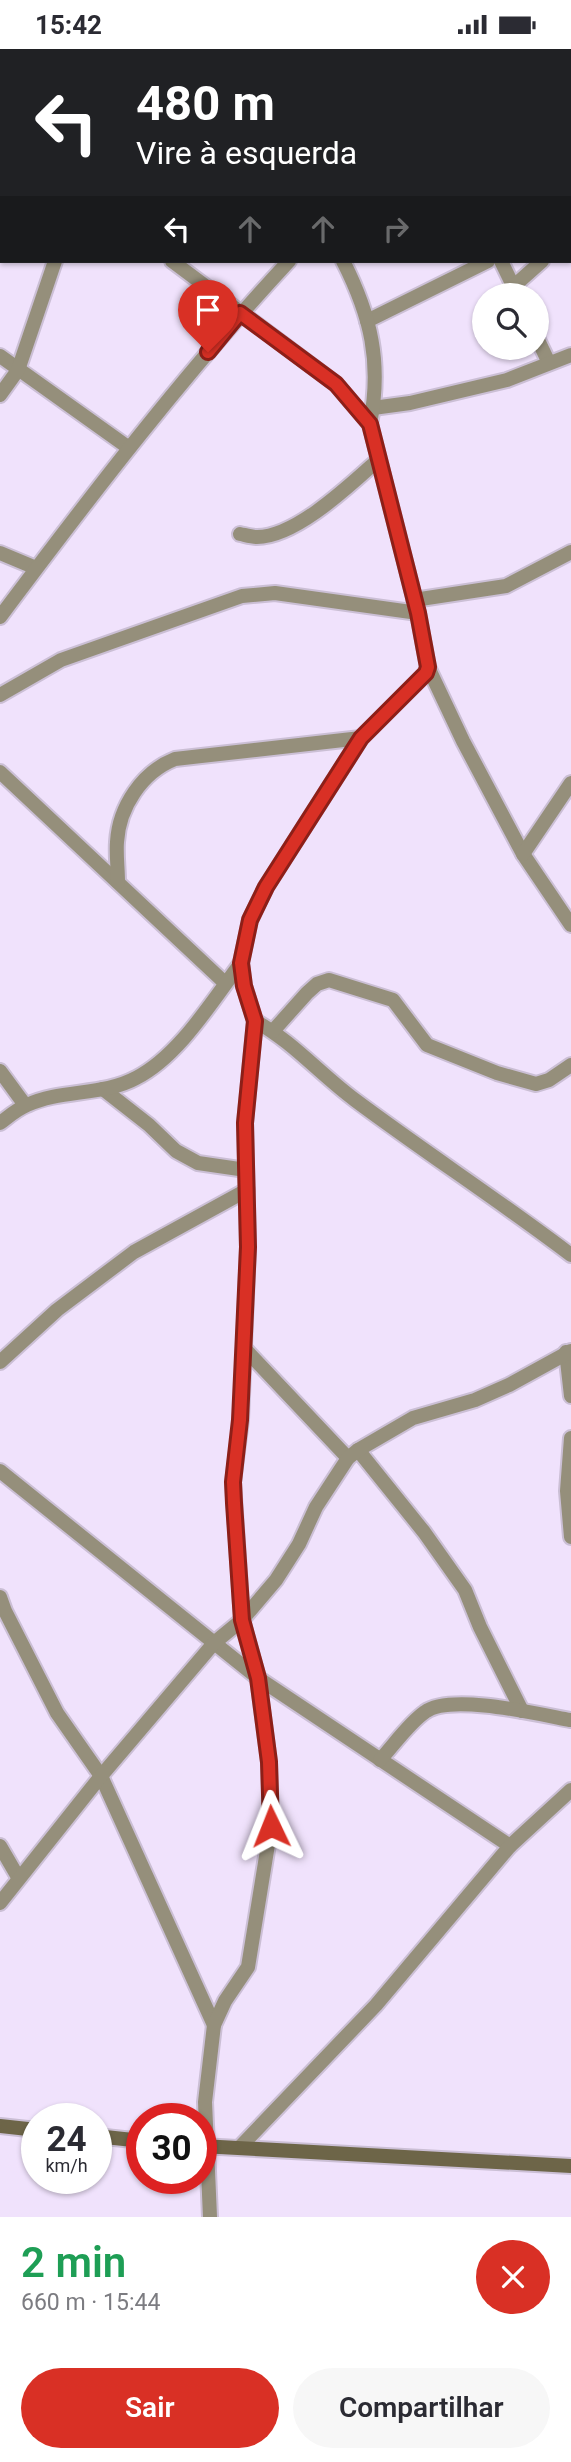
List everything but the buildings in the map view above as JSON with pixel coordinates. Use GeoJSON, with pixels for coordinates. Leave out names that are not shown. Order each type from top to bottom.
{"type":"FeatureCollection","features":[{"type":"Feature","properties":{"kind":"street"},"geometry":{"type":"LineString","coordinates":[[0,395],[18,370],[54,263]]}},
{"type":"Feature","properties":{"kind":"street"},"geometry":{"type":"LineString","coordinates":[[175,263],[336,384],[370,424]]}},
{"type":"Feature","properties":{"kind":"street"},"geometry":{"type":"LineString","coordinates":[[0,617],[129,449],[240,313],[287,263]]}},
{"type":"Feature","properties":{"kind":"street"},"geometry":{"type":"LineString","coordinates":[[345,263],[371,336],[376,373],[370,424],[416,606],[428,667],[463,741],[523,854],[571,925]]}},
{"type":"Feature","properties":{"kind":"street"},"geometry":{"type":"LineString","coordinates":[[367,321],[484,263]]}},
{"type":"Feature","properties":{"kind":"street"},"geometry":{"type":"LineString","coordinates":[[502,263],[512,283]]}},
{"type":"Feature","properties":{"kind":"street"},"geometry":{"type":"LineString","coordinates":[[523,283],[540,263]]}},
{"type":"Feature","properties":{"kind":"street"},"geometry":{"type":"LineString","coordinates":[[373,408],[410,403],[507,380],[571,355]]}},
{"type":"Feature","properties":{"kind":"street"},"geometry":{"type":"LineString","coordinates":[[0,356],[129,449]]}},
{"type":"Feature","properties":{"kind":"street"},"geometry":{"type":"LineString","coordinates":[[240,534],[257,537],[275,534],[291,526],[330,502],[377,460]]}},
{"type":"Feature","properties":{"kind":"street"},"geometry":{"type":"LineString","coordinates":[[0,695],[61,660],[242,596],[275,593],[416,606],[506,586],[571,552]]}},
{"type":"Feature","properties":{"kind":"street"},"geometry":{"type":"LineString","coordinates":[[0,553],[36,568]]}},
{"type":"Feature","properties":{"kind":"street"},"geometry":{"type":"LineString","coordinates":[[205,2103],[214,2025],[225,2001],[248,1967],[271,1826],[269,1762],[258,1678],[242,1620],[233,1482],[240,1420],[248,1247],[245,1123],[255,1021],[244,986],[241,963],[250,920],[266,887],[361,738],[426,673],[428,667]]}},
{"type":"Feature","properties":{"kind":"street"},"geometry":{"type":"LineString","coordinates":[[118,882],[117,841],[125,811],[140,782],[160,765],[175,759],[361,738]]}},
{"type":"Feature","properties":{"kind":"street"},"geometry":{"type":"LineString","coordinates":[[0,772],[225,983]]}},
{"type":"Feature","properties":{"kind":"street"},"geometry":{"type":"LineString","coordinates":[[523,854],[571,783]]}},
{"type":"Feature","properties":{"kind":"street"},"geometry":{"type":"LineString","coordinates":[[0,1123],[25,1105],[42,1099],[103,1089],[136,1079],[167,1055],[189,1031],[241,963]]}},
{"type":"Feature","properties":{"kind":"street"},"geometry":{"type":"LineString","coordinates":[[273,1031],[317,984],[330,980],[393,1000],[427,1045],[497,1073],[536,1084],[549,1080],[571,1065]]}},
{"type":"Feature","properties":{"kind":"street"},"geometry":{"type":"LineString","coordinates":[[255,1021],[273,1031],[327,1079],[515,1212],[571,1255]]}},
{"type":"Feature","properties":{"kind":"street"},"geometry":{"type":"LineString","coordinates":[[0,1071],[25,1105]]}},
{"type":"Feature","properties":{"kind":"street"},"geometry":{"type":"LineString","coordinates":[[103,1089],[149,1125],[176,1151],[198,1163],[246,1170]]}},
{"type":"Feature","properties":{"kind":"street"},"geometry":{"type":"LineString","coordinates":[[0,1362],[57,1310],[134,1252],[247,1190]]}},
{"type":"Feature","properties":{"kind":"street"},"geometry":{"type":"LineString","coordinates":[[244,1348],[353,1454],[424,1532],[465,1590],[480,1627],[522,1711]]}},
{"type":"Feature","properties":{"kind":"street"},"geometry":{"type":"LineString","coordinates":[[0,1903],[101,1776],[214,1643],[242,1620],[276,1580],[299,1544],[316,1507],[353,1454],[413,1418],[474,1400],[509,1385],[569,1352],[571,1396]]}},
{"type":"Feature","properties":{"kind":"street"},"geometry":{"type":"LineString","coordinates":[[571,1438],[567,1490],[571,1537]]}},
{"type":"Feature","properties":{"kind":"street"},"geometry":{"type":"LineString","coordinates":[[0,1471],[258,1678],[510,1846]]}},
{"type":"Feature","properties":{"kind":"street"},"geometry":{"type":"LineString","coordinates":[[0,1597],[57,1713],[101,1776],[214,2025]]}},
{"type":"Feature","properties":{"kind":"street"},"geometry":{"type":"LineString","coordinates":[[380,1760],[423,1713],[435,1706],[449,1703],[522,1711],[571,1721]]}},
{"type":"Feature","properties":{"kind":"street"},"geometry":{"type":"LineString","coordinates":[[240,2147],[376,2005],[510,1846],[571,1790]]}},
{"type":"Feature","properties":{"kind":"street"},"geometry":{"type":"LineString","coordinates":[[0,1846],[18,1877]]}},
{"type":"Feature","properties":{"kind":"street"},"geometry":{"type":"LineString","coordinates":[[0,2126],[21,2128]]}},
{"type":"Feature","properties":{"kind":"street"},"geometry":{"type":"LineString","coordinates":[[217,2147],[571,2165]]}},
{"type":"Feature","properties":{"kind":"street"},"geometry":{"type":"LineString","coordinates":[[208,2194],[210,2217]]}},
{"type":"Feature","properties":{"kind":"route"},"geometry":{"type":"LineString","coordinates":[[208,352],[240,313],[336,384],[370,424],[428,660],[426,673],[361,738],[266,887],[250,920],[241,963],[244,986],[255,1021],[245,1123],[248,1247],[240,1420],[233,1482],[242,1620],[258,1678],[269,1762],[271,1826]]}}]}
